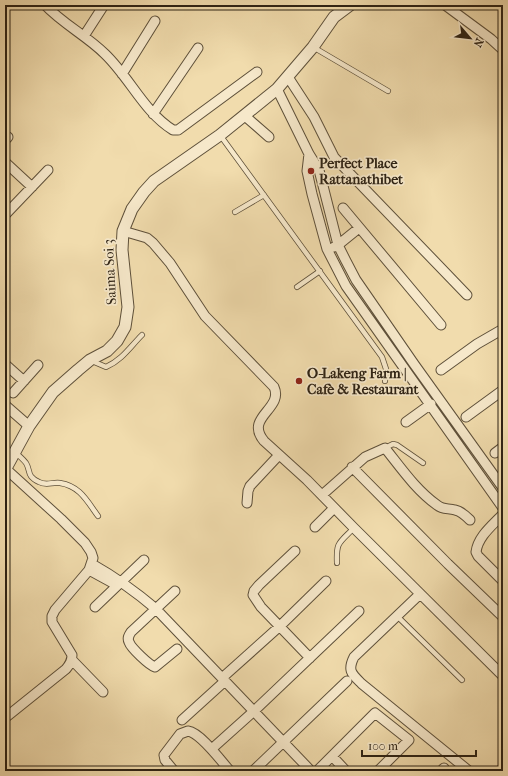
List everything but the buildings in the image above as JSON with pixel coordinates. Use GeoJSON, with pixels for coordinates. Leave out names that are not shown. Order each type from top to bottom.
{"type":"FeatureCollection","features":[{"type":"Feature","properties":{"kind":"street"},"geometry":{"type":"LineString","coordinates":[[46,5],[105,54],[153,114],[173,130],[178,130],[258,72]]}},
{"type":"Feature","properties":{"kind":"street"},"geometry":{"type":"LineString","coordinates":[[84,36],[104,5]]}},
{"type":"Feature","properties":{"kind":"street","name":"Saima Soi 3"},"geometry":{"type":"LineString","coordinates":[[5,470],[29,426],[56,388],[90,360],[107,351],[117,341],[125,327],[128,307],[122,250],[123,231],[132,208],[154,181],[220,135],[277,89],[313,47],[334,17],[350,5]]}},
{"type":"Feature","properties":{"kind":"street"},"geometry":{"type":"LineString","coordinates":[[446,5],[503,50]]}},
{"type":"Feature","properties":{"kind":"street"},"geometry":{"type":"LineString","coordinates":[[122,74],[155,21]]}},
{"type":"Feature","properties":{"kind":"street"},"geometry":{"type":"LineString","coordinates":[[153,114],[198,48]]}},
{"type":"Feature","properties":{"kind":"street"},"geometry":{"type":"LineString","coordinates":[[288,77],[314,117],[334,157],[467,295]]}},
{"type":"Feature","properties":{"kind":"street"},"geometry":{"type":"LineString","coordinates":[[277,89],[309,154],[319,170],[338,245],[356,280],[503,488]]}},
{"type":"Feature","properties":{"kind":"street"},"geometry":{"type":"LineString","coordinates":[[245,116],[269,137]]}},
{"type":"Feature","properties":{"kind":"street"},"geometry":{"type":"LineString","coordinates":[[309,154],[307,171],[312,194],[328,249],[346,286],[431,404],[503,508]]}},
{"type":"Feature","properties":{"kind":"street"},"geometry":{"type":"LineString","coordinates":[[5,162],[32,187]]}},
{"type":"Feature","properties":{"kind":"street"},"geometry":{"type":"LineString","coordinates":[[5,215],[48,170]]}},
{"type":"Feature","properties":{"kind":"street"},"geometry":{"type":"LineString","coordinates":[[343,208],[441,326]]}},
{"type":"Feature","properties":{"kind":"street"},"geometry":{"type":"LineString","coordinates":[[328,249],[338,245],[360,228]]}},
{"type":"Feature","properties":{"kind":"street"},"geometry":{"type":"LineString","coordinates":[[123,231],[147,238],[153,244],[170,264],[205,316],[274,387],[277,392],[276,400],[260,420],[258,426],[258,433],[264,441],[321,493],[334,508],[503,676]]}},
{"type":"Feature","properties":{"kind":"street"},"geometry":{"type":"LineString","coordinates":[[440,370],[477,344],[503,329]]}},
{"type":"Feature","properties":{"kind":"street"},"geometry":{"type":"LineString","coordinates":[[5,364],[24,381]]}},
{"type":"Feature","properties":{"kind":"street"},"geometry":{"type":"LineString","coordinates":[[406,371],[414,364]]}},
{"type":"Feature","properties":{"kind":"street"},"geometry":{"type":"LineString","coordinates":[[13,393],[38,365]]}},
{"type":"Feature","properties":{"kind":"street"},"geometry":{"type":"LineString","coordinates":[[466,417],[503,390]]}},
{"type":"Feature","properties":{"kind":"street"},"geometry":{"type":"LineString","coordinates":[[406,422],[431,404]]}},
{"type":"Feature","properties":{"kind":"street"},"geometry":{"type":"LineString","coordinates":[[5,405],[29,426]]}},
{"type":"Feature","properties":{"kind":"street"},"geometry":{"type":"LineString","coordinates":[[495,453],[503,447]]}},
{"type":"Feature","properties":{"kind":"street"},"geometry":{"type":"LineString","coordinates":[[321,493],[365,457],[385,448],[418,488],[431,500],[443,509],[456,510],[460,512],[470,520]]}},
{"type":"Feature","properties":{"kind":"street"},"geometry":{"type":"LineString","coordinates":[[247,503],[250,486],[278,455]]}},
{"type":"Feature","properties":{"kind":"street"},"geometry":{"type":"LineString","coordinates":[[352,467],[503,617]]}},
{"type":"Feature","properties":{"kind":"street"},"geometry":{"type":"LineString","coordinates":[[5,470],[61,519],[85,543],[93,558],[91,567],[55,610],[52,616],[52,622],[70,649],[72,660],[66,669],[5,718]]}},
{"type":"Feature","properties":{"kind":"street"},"geometry":{"type":"LineString","coordinates":[[315,527],[334,508]]}},
{"type":"Feature","properties":{"kind":"street"},"geometry":{"type":"LineString","coordinates":[[503,514],[478,543],[476,552],[478,556],[503,581]]}},
{"type":"Feature","properties":{"kind":"street"},"geometry":{"type":"LineString","coordinates":[[295,550],[259,585],[254,591],[253,595],[261,607],[310,658]]}},
{"type":"Feature","properties":{"kind":"street"},"geometry":{"type":"LineString","coordinates":[[95,607],[123,585],[144,560]]}},
{"type":"Feature","properties":{"kind":"street"},"geometry":{"type":"LineString","coordinates":[[91,567],[123,585],[156,609],[311,771]]}},
{"type":"Feature","properties":{"kind":"street"},"geometry":{"type":"LineString","coordinates":[[182,720],[326,581]]}},
{"type":"Feature","properties":{"kind":"street"},"geometry":{"type":"LineString","coordinates":[[174,591],[128,635],[129,642],[152,666],[155,667],[177,649]]}},
{"type":"Feature","properties":{"kind":"street"},"geometry":{"type":"LineString","coordinates":[[420,594],[354,657],[351,663],[352,675],[469,771]]}},
{"type":"Feature","properties":{"kind":"street"},"geometry":{"type":"LineString","coordinates":[[215,746],[359,611]]}},
{"type":"Feature","properties":{"kind":"street"},"geometry":{"type":"LineString","coordinates":[[72,660],[103,692]]}},
{"type":"Feature","properties":{"kind":"street"},"geometry":{"type":"LineString","coordinates":[[253,771],[347,682]]}},
{"type":"Feature","properties":{"kind":"street"},"geometry":{"type":"LineString","coordinates":[[317,771],[375,713],[409,740],[378,771]]}},
{"type":"Feature","properties":{"kind":"street"},"geometry":{"type":"LineString","coordinates":[[174,771],[165,760],[164,755],[180,734],[188,731],[194,733],[203,741],[230,771]]}},
{"type":"Feature","properties":{"kind":"street"},"geometry":{"type":"LineString","coordinates":[[332,756],[346,771]]}},
{"type":"Feature","properties":{"kind":"street"},"geometry":{"type":"LineString","coordinates":[[500,771],[503,768]]}},
{"type":"Feature","properties":{"kind":"lane"},"geometry":{"type":"LineString","coordinates":[[313,47],[388,91]]}},
{"type":"Feature","properties":{"kind":"lane"},"geometry":{"type":"LineString","coordinates":[[220,135],[382,357],[386,369],[385,381]]}},
{"type":"Feature","properties":{"kind":"lane"},"geometry":{"type":"LineString","coordinates":[[235,212],[264,195]]}},
{"type":"Feature","properties":{"kind":"lane"},"geometry":{"type":"LineString","coordinates":[[297,287],[320,271]]}},
{"type":"Feature","properties":{"kind":"lane"},"geometry":{"type":"LineString","coordinates":[[90,360],[106,367],[111,365],[118,361],[142,335]]}},
{"type":"Feature","properties":{"kind":"lane"},"geometry":{"type":"LineString","coordinates":[[385,448],[393,444],[397,445],[424,463]]}},
{"type":"Feature","properties":{"kind":"lane"},"geometry":{"type":"LineString","coordinates":[[15,452],[26,463],[27,470],[32,478],[40,483],[50,485],[58,483],[80,491],[98,516]]}},
{"type":"Feature","properties":{"kind":"lane"},"geometry":{"type":"LineString","coordinates":[[337,563],[336,550],[339,544],[354,528]]}},
{"type":"Feature","properties":{"kind":"lane"},"geometry":{"type":"LineString","coordinates":[[397,616],[462,680]]}},
{"type":"Feature","properties":{"kind":"place","name":"Perfect Place Rattanathibet"},"geometry":{"type":"Point","coordinates":[311,171]}},
{"type":"Feature","properties":{"kind":"place","name":"O-Lakeng Farm | Cafè & Restaurant"},"geometry":{"type":"Point","coordinates":[299,381]}}]}
